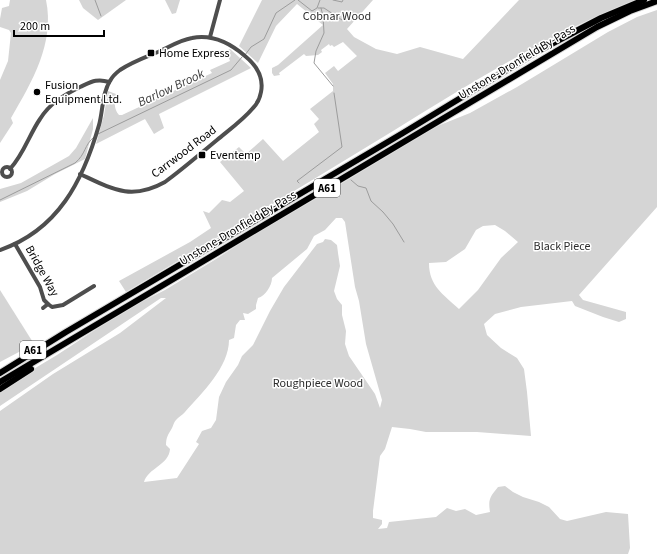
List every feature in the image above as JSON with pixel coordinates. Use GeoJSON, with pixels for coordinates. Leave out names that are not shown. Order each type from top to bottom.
{"type":"FeatureCollection","features":[{"type":"Feature","properties":{"kind":"highway","name":"Unstone-Dronfield By-Pass"},"geometry":{"type":"LineString","coordinates":[[0,373],[66,332],[403,133],[538,51],[601,18],[644,0]]}},
{"type":"Feature","properties":{"kind":"highway","name":"Unstone-Dronfield By-Pass"},"geometry":{"type":"LineString","coordinates":[[0,382],[598,27],[630,11],[657,1]]}},
{"type":"Feature","properties":{"kind":"highway","name":"A61"},"geometry":{"type":"LineString","coordinates":[[0,368],[66,332]]}},
{"type":"Feature","properties":{"kind":"highway","name":"A61"},"geometry":{"type":"LineString","coordinates":[[0,389],[61,346]]}},
{"type":"Feature","properties":{"kind":"street"},"geometry":{"type":"LineString","coordinates":[[0,250],[15,244],[37,231],[56,214],[68,198],[94,140],[109,82],[124,68],[181,41],[194,37],[210,37],[220,0]]}},
{"type":"Feature","properties":{"kind":"street","name":"Carrwood Road"},"geometry":{"type":"LineString","coordinates":[[80,174],[119,191],[142,191],[152,188],[165,182],[235,126],[254,106],[261,93],[262,86],[261,78],[257,69],[249,59],[238,50],[229,44],[210,37]]}},
{"type":"Feature","properties":{"kind":"street"},"geometry":{"type":"LineString","coordinates":[[10,169],[26,146],[39,119],[62,95],[92,81],[102,80],[109,82]]}},
{"type":"Feature","properties":{"kind":"street","name":"Bridge Way"},"geometry":{"type":"LineString","coordinates":[[15,244],[40,287],[44,300],[52,307],[63,305],[94,286]]}},
{"type":"Feature","properties":{"kind":"street"},"geometry":{"type":"LineString","coordinates":[[43,308],[48,304]]}},
{"type":"Feature","properties":{"kind":"green space"},"geometry":{"type":"Polygon","coordinates":[[[10,0],[46,0],[48,16],[47,32],[40,62],[27,90],[11,118],[13,123],[0,143],[0,80],[8,61],[11,33],[9,30],[0,27],[0,19],[2,8],[9,6],[10,0]]]}},
{"type":"Feature","properties":{"kind":"green space"},"geometry":{"type":"Polygon","coordinates":[[[79,0],[126,0],[98,20],[83,8],[79,0]]]}},
{"type":"Feature","properties":{"kind":"green space"},"geometry":{"type":"Polygon","coordinates":[[[165,0],[180,0],[176,13],[172,14],[165,0]]]}},
{"type":"Feature","properties":{"kind":"green space","name":"Cobnar Wood"},"geometry":{"type":"Polygon","coordinates":[[[262,0],[373,0],[347,29],[354,37],[376,49],[397,54],[420,47],[463,59],[519,0],[635,0],[572,28],[511,60],[126,292],[119,281],[190,242],[211,228],[203,211],[209,213],[222,200],[230,202],[244,191],[220,162],[239,147],[246,154],[263,139],[283,161],[319,132],[314,124],[319,119],[310,109],[333,91],[333,84],[325,73],[334,66],[338,71],[357,56],[343,42],[334,47],[332,45],[330,46],[329,44],[321,50],[322,52],[318,55],[306,56],[304,54],[279,73],[280,75],[274,76],[272,73],[272,68],[278,65],[323,25],[297,4],[276,26],[258,63],[239,46],[262,0]]]}},
{"type":"Feature","properties":{"kind":"green space"},"geometry":{"type":"Polygon","coordinates":[[[657,10],[657,207],[579,295],[583,300],[626,312],[626,319],[619,322],[603,317],[575,306],[572,301],[521,307],[495,314],[484,324],[487,335],[501,348],[517,358],[524,369],[531,436],[477,432],[426,432],[392,427],[385,449],[380,456],[373,511],[373,518],[382,520],[382,524],[378,529],[387,528],[389,522],[436,517],[447,508],[456,511],[465,509],[476,515],[490,512],[489,504],[491,496],[498,487],[505,486],[523,497],[549,507],[560,519],[567,521],[606,512],[628,514],[630,548],[628,554],[0,554],[0,411],[53,374],[120,333],[166,298],[161,298],[0,406],[0,392],[98,328],[141,302],[165,290],[253,235],[435,127],[470,113],[517,87],[608,32],[637,17],[657,10]],[[336,218],[325,230],[314,236],[307,249],[272,278],[268,290],[258,298],[256,309],[248,314],[243,313],[245,320],[240,320],[236,325],[234,338],[229,340],[225,360],[220,370],[199,397],[175,421],[166,440],[166,445],[170,449],[169,454],[162,463],[146,477],[144,482],[177,478],[199,444],[196,442],[202,431],[211,428],[216,420],[219,397],[226,382],[238,365],[242,356],[253,345],[284,287],[317,244],[323,242],[325,239],[331,240],[337,245],[340,266],[334,291],[337,299],[342,305],[342,315],[346,331],[345,344],[349,356],[375,394],[380,408],[382,400],[366,344],[345,222],[342,218],[336,218]],[[495,225],[483,226],[476,230],[465,249],[446,262],[429,263],[431,278],[434,284],[442,294],[459,309],[478,290],[501,258],[518,242],[495,225]]]}},
{"type":"Feature","properties":{"kind":"green space"},"geometry":{"type":"Polygon","coordinates":[[[230,49],[251,68],[159,114],[164,128],[154,134],[145,119],[96,144],[104,115],[108,91],[116,94],[116,110],[119,115],[122,115],[212,73],[210,70],[230,61],[226,51],[230,49]]]}},
{"type":"Feature","properties":{"kind":"green space"},"geometry":{"type":"Polygon","coordinates":[[[93,118],[93,129],[85,159],[55,174],[27,191],[0,202],[0,189],[21,183],[69,156],[76,148],[93,118]]]}},
{"type":"Feature","properties":{"kind":"green space"},"geometry":{"type":"Polygon","coordinates":[[[0,290],[34,344],[0,362],[0,290]]]}},
{"type":"Feature","properties":{"kind":"waterway"},"geometry":{"type":"LineString","coordinates":[[95,0],[101,16]]}},
{"type":"Feature","properties":{"kind":"waterway","name":"Barlow Brook"},"geometry":{"type":"LineString","coordinates":[[245,55],[251,47],[264,39],[276,13],[295,0]]}},
{"type":"Feature","properties":{"kind":"waterway"},"geometry":{"type":"LineString","coordinates":[[298,0],[312,11],[317,8],[320,0]]}},
{"type":"Feature","properties":{"kind":"waterway"},"geometry":{"type":"LineString","coordinates":[[333,0],[342,2],[343,0]]}},
{"type":"Feature","properties":{"kind":"waterway"},"geometry":{"type":"LineString","coordinates":[[318,8],[324,8],[342,20]]}},
{"type":"Feature","properties":{"kind":"waterway"},"geometry":{"type":"LineString","coordinates":[[321,8],[324,33],[316,51],[314,63],[333,86]]}},
{"type":"Feature","properties":{"kind":"waterway","name":"Barlow Brook"},"geometry":{"type":"LineString","coordinates":[[98,134],[231,70],[242,57]]}},
{"type":"Feature","properties":{"kind":"waterway"},"geometry":{"type":"LineString","coordinates":[[299,183],[297,181],[342,147],[334,93]]}},
{"type":"Feature","properties":{"kind":"waterway","name":"Barlow Brook"},"geometry":{"type":"LineString","coordinates":[[0,200],[75,163],[79,160],[88,143],[94,137]]}},
{"type":"Feature","properties":{"kind":"waterway"},"geometry":{"type":"LineString","coordinates":[[351,180],[358,186],[366,188],[371,201],[393,224],[404,242]]}},
{"type":"Feature","properties":{"kind":"place","name":"Home Express"},"geometry":{"type":"Point","coordinates":[151,53]}},
{"type":"Feature","properties":{"kind":"place","name":"Fusion Equipment Ltd."},"geometry":{"type":"Point","coordinates":[37,92]}},
{"type":"Feature","properties":{"kind":"place","name":"Eventemp"},"geometry":{"type":"Point","coordinates":[202,155]}},
{"type":"Feature","properties":{"kind":"park label","name":"Black Piece"},"geometry":{"type":"Point","coordinates":[562,246]}},
{"type":"Feature","properties":{"kind":"park label","name":"Roughpiece Wood"},"geometry":{"type":"Point","coordinates":[318,383]}}]}
